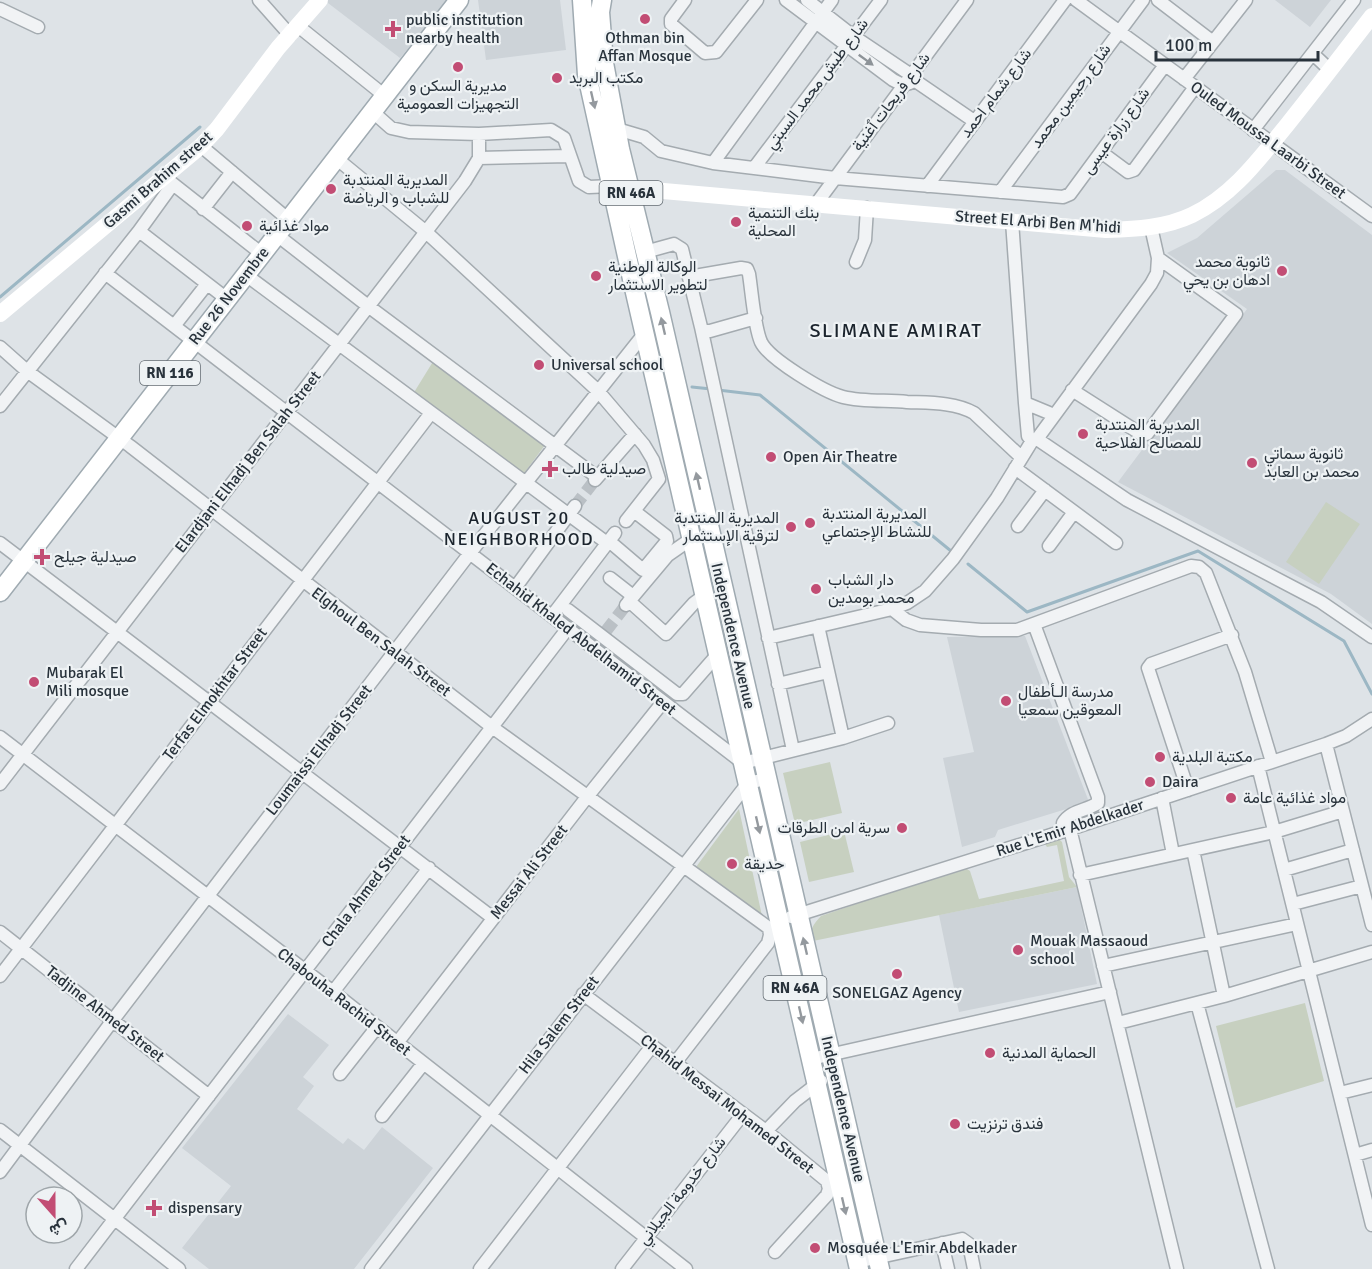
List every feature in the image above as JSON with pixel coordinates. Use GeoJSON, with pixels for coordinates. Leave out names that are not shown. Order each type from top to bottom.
{"type":"FeatureCollection","features":[{"type":"Feature","properties":{"kind":"main road","name":"Rue 26 Novembre"},"geometry":{"type":"LineString","coordinates":[[0,592],[459,0]]}},
{"type":"Feature","properties":{"kind":"main road","name":"Independence Avenue"},"geometry":{"type":"LineString","coordinates":[[582,0],[587,75],[621,187],[645,252],[752,761],[757,781],[805,912],[830,1054],[878,1263]]}},
{"type":"Feature","properties":{"kind":"main road","name":"Independence Avenue"},"geometry":{"type":"LineString","coordinates":[[602,0],[600,12],[604,63],[617,129],[621,187],[680,542],[705,595],[718,654],[752,761]]}},
{"type":"Feature","properties":{"kind":"main road","name":"Independence Avenue"},"geometry":{"type":"LineString","coordinates":[[757,781],[774,925],[811,1059],[858,1266]]}},
{"type":"Feature","properties":{"kind":"street"},"geometry":{"type":"LineString","coordinates":[[260,0],[294,31],[385,96]]}},
{"type":"Feature","properties":{"kind":"street","name":"Gasmi Brahim street"},"geometry":{"type":"LineString","coordinates":[[0,314],[169,180],[201,146],[320,0]]}},
{"type":"Feature","properties":{"kind":"street"},"geometry":{"type":"LineString","coordinates":[[685,0],[671,19],[671,24],[705,53],[711,54],[716,52],[756,0]]}},
{"type":"Feature","properties":{"kind":"street"},"geometry":{"type":"LineString","coordinates":[[786,0],[819,18],[850,41],[893,80],[911,80],[974,121]]}},
{"type":"Feature","properties":{"kind":"street"},"geometry":{"type":"LineString","coordinates":[[807,0],[819,18]]}},
{"type":"Feature","properties":{"kind":"street"},"geometry":{"type":"LineString","coordinates":[[713,163],[832,0]]}},
{"type":"Feature","properties":{"kind":"street","name":"شارع طبش محمد السبتي"},"geometry":{"type":"LineString","coordinates":[[754,168],[881,0]]}},
{"type":"Feature","properties":{"kind":"street","name":"شارع فريحات ٱغنية"},"geometry":{"type":"LineString","coordinates":[[816,204],[911,80],[966,0]]}},
{"type":"Feature","properties":{"kind":"street","name":"شارع شمام احمد"},"geometry":{"type":"LineString","coordinates":[[927,186],[1065,0]]}},
{"type":"Feature","properties":{"kind":"street","name":"Ouled Moussa Laarbi Street"},"geometry":{"type":"LineString","coordinates":[[1076,0],[1372,216]]}},
{"type":"Feature","properties":{"kind":"street","name":"شارع رحيمين محمد"},"geometry":{"type":"LineString","coordinates":[[1000,192],[1143,0]]}},
{"type":"Feature","properties":{"kind":"street"},"geometry":{"type":"LineString","coordinates":[[1158,0],[1213,42]]}},
{"type":"Feature","properties":{"kind":"street"},"geometry":{"type":"LineString","coordinates":[[1101,152],[1131,172],[1190,83],[1213,42],[1246,0]]}},
{"type":"Feature","properties":{"kind":"street"},"geometry":{"type":"LineString","coordinates":[[1253,130],[1354,0]]}},
{"type":"Feature","properties":{"kind":"street"},"geometry":{"type":"LineString","coordinates":[[0,9],[38,27]]}},
{"type":"Feature","properties":{"kind":"street","name":"Street El Arbi Ben M'hidi"},"geometry":{"type":"LineString","coordinates":[[621,187],[1106,230],[1160,226],[1190,216],[1212,204],[1237,184],[1272,144],[1372,16]]}},
{"type":"Feature","properties":{"kind":"street"},"geometry":{"type":"LineString","coordinates":[[1313,54],[1330,69]]}},
{"type":"Feature","properties":{"kind":"street","name":"شارع زرارة عيسى"},"geometry":{"type":"LineString","coordinates":[[1000,192],[1067,196],[1165,65]]}},
{"type":"Feature","properties":{"kind":"street"},"geometry":{"type":"LineString","coordinates":[[373,112],[391,128],[409,132],[479,134],[551,130],[564,138],[582,184],[589,187],[621,187]]}},
{"type":"Feature","properties":{"kind":"street"},"geometry":{"type":"LineString","coordinates":[[617,129],[644,137],[661,152],[713,163],[835,178],[1000,192]]}},
{"type":"Feature","properties":{"kind":"street"},"geometry":{"type":"LineString","coordinates":[[479,134],[479,158],[570,156]]}},
{"type":"Feature","properties":{"kind":"street"},"geometry":{"type":"LineString","coordinates":[[201,146],[289,220]]}},
{"type":"Feature","properties":{"kind":"street"},"geometry":{"type":"LineString","coordinates":[[246,275],[525,484],[572,510],[611,539],[643,570],[667,541],[666,536],[630,516],[659,479],[653,460],[635,434],[598,391],[426,232],[338,156]]}},
{"type":"Feature","properties":{"kind":"street","name":"Elardjani Elhadj Ben Salah Street"},"geometry":{"type":"LineString","coordinates":[[0,784],[426,232],[465,181],[479,158]]}},
{"type":"Feature","properties":{"kind":"street"},"geometry":{"type":"LineString","coordinates":[[203,209],[232,172]]}},
{"type":"Feature","properties":{"kind":"street"},"geometry":{"type":"LineString","coordinates":[[0,406],[139,231],[169,180],[262,254]]}},
{"type":"Feature","properties":{"kind":"street"},"geometry":{"type":"LineString","coordinates":[[856,262],[865,240],[867,208]]}},
{"type":"Feature","properties":{"kind":"street"},"geometry":{"type":"LineString","coordinates":[[1012,221],[1028,436],[1127,500],[1321,602],[1372,637]]}},
{"type":"Feature","properties":{"kind":"street"},"geometry":{"type":"LineString","coordinates":[[768,638],[892,609],[907,603],[924,591],[942,573],[978,525],[1018,463],[1151,284],[1157,273],[1158,258],[1151,227]]}},
{"type":"Feature","properties":{"kind":"street"},"geometry":{"type":"LineString","coordinates":[[139,231],[227,299]]}},
{"type":"Feature","properties":{"kind":"street"},"geometry":{"type":"LineString","coordinates":[[277,235],[368,306],[556,445],[596,479],[635,434]]}},
{"type":"Feature","properties":{"kind":"street"},"geometry":{"type":"LineString","coordinates":[[645,252],[674,244],[679,245],[682,249],[793,750]]}},
{"type":"Feature","properties":{"kind":"street"},"geometry":{"type":"LineString","coordinates":[[1072,390],[1141,434],[1147,434],[1236,314],[1158,258]]}},
{"type":"Feature","properties":{"kind":"street"},"geometry":{"type":"LineString","coordinates":[[689,277],[741,268],[747,269],[758,335],[762,345],[775,359],[828,391],[844,397],[930,403],[966,409],[974,413],[1045,490],[1116,543]]}},
{"type":"Feature","properties":{"kind":"street","name":"Echahid Khaled Abdelhamid Street"},"geometry":{"type":"LineString","coordinates":[[105,273],[663,702],[752,761]]}},
{"type":"Feature","properties":{"kind":"street"},"geometry":{"type":"LineString","coordinates":[[174,326],[207,284]]}},
{"type":"Feature","properties":{"kind":"street"},"geometry":{"type":"LineString","coordinates":[[701,327],[704,331],[710,332],[756,318]]}},
{"type":"Feature","properties":{"kind":"street","name":"Loumaissi Elhadj Street"},"geometry":{"type":"LineString","coordinates":[[0,1172],[301,772],[470,553],[644,334]]}},
{"type":"Feature","properties":{"kind":"street","name":"Elghoul Ben Salah Street"},"geometry":{"type":"LineString","coordinates":[[0,347],[27,371],[119,439],[492,727],[682,867],[774,925]]}},
{"type":"Feature","properties":{"kind":"street"},"geometry":{"type":"LineString","coordinates":[[1025,403],[1054,415]]}},
{"type":"Feature","properties":{"kind":"street","name":"Terfas Elmokhtar Street"},"geometry":{"type":"LineString","coordinates":[[0,975],[431,413]]}},
{"type":"Feature","properties":{"kind":"street"},"geometry":{"type":"LineString","coordinates":[[1018,526],[1045,490]]}},
{"type":"Feature","properties":{"kind":"street"},"geometry":{"type":"LineString","coordinates":[[515,588],[572,510]]}},
{"type":"Feature","properties":{"kind":"street"},"geometry":{"type":"LineString","coordinates":[[1049,546],[1074,512]]}},
{"type":"Feature","properties":{"kind":"street"},"geometry":{"type":"LineString","coordinates":[[552,616],[611,539]]}},
{"type":"Feature","properties":{"kind":"street"},"geometry":{"type":"LineString","coordinates":[[629,599],[680,542]]}},
{"type":"Feature","properties":{"kind":"street"},"geometry":{"type":"LineString","coordinates":[[0,543],[493,918]]}},
{"type":"Feature","properties":{"kind":"street"},"geometry":{"type":"LineString","coordinates":[[592,565],[608,576],[666,634],[694,603],[705,595]]}},
{"type":"Feature","properties":{"kind":"street"},"geometry":{"type":"LineString","coordinates":[[892,609],[906,620],[920,625],[981,630],[1017,630],[1191,566],[1199,567],[1206,573],[1232,635],[1272,762]]}},
{"type":"Feature","properties":{"kind":"street"},"geometry":{"type":"LineString","coordinates":[[629,599],[639,574]]}},
{"type":"Feature","properties":{"kind":"street"},"geometry":{"type":"LineString","coordinates":[[568,610],[604,633],[680,695],[718,654]]}},
{"type":"Feature","properties":{"kind":"street"},"geometry":{"type":"LineString","coordinates":[[1034,624],[1098,797],[1098,803],[1094,806],[1069,814],[1063,823],[1080,875],[1118,1023],[1177,1269]]}},
{"type":"Feature","properties":{"kind":"street"},"geometry":{"type":"LineString","coordinates":[[818,626],[843,738]]}},
{"type":"Feature","properties":{"kind":"street","name":"Chala Ahmed Street"},"geometry":{"type":"LineString","coordinates":[[76,1269],[568,628]]}},
{"type":"Feature","properties":{"kind":"street"},"geometry":{"type":"LineString","coordinates":[[1188,790],[1148,668],[1151,664],[1232,635]]}},
{"type":"Feature","properties":{"kind":"street"},"geometry":{"type":"LineString","coordinates":[[778,684],[828,672]]}},
{"type":"Feature","properties":{"kind":"street","name":"Messai Ali Street"},"geometry":{"type":"LineString","coordinates":[[398,1043],[663,702]]}},
{"type":"Feature","properties":{"kind":"street","name":"Rue L'Emir Abdelkader"},"geometry":{"type":"LineString","coordinates":[[774,925],[805,912],[1066,830],[1326,744],[1346,736],[1372,719]]}},
{"type":"Feature","properties":{"kind":"street"},"geometry":{"type":"LineString","coordinates":[[752,761],[843,738],[888,723]]}},
{"type":"Feature","properties":{"kind":"street","name":"Chabouha Rachid Street"},"geometry":{"type":"LineString","coordinates":[[0,737],[333,992],[488,1116],[686,1269]]}},
{"type":"Feature","properties":{"kind":"street"},"geometry":{"type":"LineString","coordinates":[[1326,744],[1372,925]]}},
{"type":"Feature","properties":{"kind":"street"},"geometry":{"type":"LineString","coordinates":[[1258,766],[1372,1225]]}},
{"type":"Feature","properties":{"kind":"street","name":"Hila Salem Street"},"geometry":{"type":"LineString","coordinates":[[371,1269],[682,867],[757,781]]}},
{"type":"Feature","properties":{"kind":"street"},"geometry":{"type":"LineString","coordinates":[[1162,798],[1173,854]]}},
{"type":"Feature","properties":{"kind":"street"},"geometry":{"type":"LineString","coordinates":[[1080,875],[1274,832],[1343,811]]}},
{"type":"Feature","properties":{"kind":"street"},"geometry":{"type":"LineString","coordinates":[[1193,850],[1224,996]]}},
{"type":"Feature","properties":{"kind":"street"},"geometry":{"type":"LineString","coordinates":[[1284,870],[1353,850]]}},
{"type":"Feature","properties":{"kind":"street"},"geometry":{"type":"LineString","coordinates":[[333,992],[429,868]]}},
{"type":"Feature","properties":{"kind":"street"},"geometry":{"type":"LineString","coordinates":[[1293,904],[1362,886]]}},
{"type":"Feature","properties":{"kind":"street"},"geometry":{"type":"LineString","coordinates":[[1103,966],[1297,924]]}},
{"type":"Feature","properties":{"kind":"street"},"geometry":{"type":"LineString","coordinates":[[675,1063],[768,943],[774,925]]}},
{"type":"Feature","properties":{"kind":"street","name":"Tadjine Ahmed Street"},"geometry":{"type":"LineString","coordinates":[[0,932],[209,1095]]}},
{"type":"Feature","properties":{"kind":"street"},"geometry":{"type":"LineString","coordinates":[[1118,1023],[1224,996],[1372,952]]}},
{"type":"Feature","properties":{"kind":"street"},"geometry":{"type":"LineString","coordinates":[[811,1059],[1110,992]]}},
{"type":"Feature","properties":{"kind":"street","name":"Chahid Messai Mohamed Street"},"geometry":{"type":"LineString","coordinates":[[583,994],[766,1131],[827,1181],[829,1189],[827,1195],[775,1252]]}},
{"type":"Feature","properties":{"kind":"street"},"geometry":{"type":"LineString","coordinates":[[1197,1003],[1268,1269]]}},
{"type":"Feature","properties":{"kind":"street"},"geometry":{"type":"LineString","coordinates":[[340,1074],[377,1027]]}},
{"type":"Feature","properties":{"kind":"street"},"geometry":{"type":"LineString","coordinates":[[480,1269],[652,1046]]}},
{"type":"Feature","properties":{"kind":"street"},"geometry":{"type":"LineString","coordinates":[[382,1116],[423,1064]]}},
{"type":"Feature","properties":{"kind":"street"},"geometry":{"type":"LineString","coordinates":[[766,1131],[795,1101],[835,1072]]}},
{"type":"Feature","properties":{"kind":"street"},"geometry":{"type":"LineString","coordinates":[[1340,1093],[1372,1085]]}},
{"type":"Feature","properties":{"kind":"street","name":"شارع خدومة الجيلاني"},"geometry":{"type":"LineString","coordinates":[[622,1269],[742,1114]]}},
{"type":"Feature","properties":{"kind":"street"},"geometry":{"type":"LineString","coordinates":[[0,1130],[179,1269]]}},
{"type":"Feature","properties":{"kind":"street"},"geometry":{"type":"LineString","coordinates":[[1355,1155],[1372,1150]]}},
{"type":"Feature","properties":{"kind":"street"},"geometry":{"type":"LineString","coordinates":[[858,1266],[878,1263],[962,1239],[969,1244],[974,1269]]}},
{"type":"Feature","properties":{"kind":"street"},"geometry":{"type":"LineString","coordinates":[[942,1243],[948,1269]]}},
{"type":"Feature","properties":{"kind":"shaded area","name":"public institution nearby health"},"geometry":{"type":"Polygon","coordinates":[[[324,0],[449,0],[400,58],[324,0]]]}},
{"type":"Feature","properties":{"kind":"shaded area"},"geometry":{"type":"Polygon","coordinates":[[[478,0],[560,0],[566,50],[486,60],[478,0]]]}},
{"type":"Feature","properties":{"kind":"shaded area"},"geometry":{"type":"Polygon","coordinates":[[[1275,0],[1331,0],[1310,27],[1275,0]]]}},
{"type":"Feature","properties":{"kind":"shaded area","name":"ثانوية سماتي محمد بن العابد"},"geometry":{"type":"Polygon","coordinates":[[[1276,170],[1285,170],[1372,235],[1372,624],[1331,594],[1118,482],[1247,309],[1167,253],[1197,238],[1276,170]]]}},
{"type":"Feature","properties":{"kind":"shaded area","name":"مدرسة الـأطفال المعوقين سمعيا"},"geometry":{"type":"Polygon","coordinates":[[[1025,636],[1089,802],[998,830],[995,837],[962,847],[943,758],[974,752],[947,637],[1025,636]]]}},
{"type":"Feature","properties":{"kind":"shaded area","name":"Mouak Massaoud school"},"geometry":{"type":"Polygon","coordinates":[[[1077,887],[1097,984],[959,1012],[939,915],[1077,887]]]}},
{"type":"Feature","properties":{"kind":"shaded area"},"geometry":{"type":"Polygon","coordinates":[[[288,1014],[329,1045],[303,1077],[314,1086],[297,1109],[343,1144],[348,1138],[364,1150],[382,1127],[433,1168],[354,1269],[209,1269],[182,1248],[231,1186],[182,1148],[288,1014]]]}},
{"type":"Feature","properties":{"kind":"green space"},"geometry":{"type":"Polygon","coordinates":[[[434,360],[545,445],[522,476],[413,394],[434,360]]]}},
{"type":"Feature","properties":{"kind":"green space"},"geometry":{"type":"Polygon","coordinates":[[[1326,502],[1360,524],[1319,584],[1286,562],[1326,502]]]}},
{"type":"Feature","properties":{"kind":"green space"},"geometry":{"type":"Polygon","coordinates":[[[830,762],[842,813],[795,824],[783,773],[830,762]]]}},
{"type":"Feature","properties":{"kind":"green space"},"geometry":{"type":"Polygon","coordinates":[[[739,809],[762,916],[696,867],[739,809]]]}},
{"type":"Feature","properties":{"kind":"green space"},"geometry":{"type":"Polygon","coordinates":[[[844,831],[854,872],[809,882],[800,842],[844,831]]]}},
{"type":"Feature","properties":{"kind":"green space"},"geometry":{"type":"Polygon","coordinates":[[[1059,839],[1062,842],[1069,877],[1077,887],[813,941],[812,927],[821,916],[964,867],[970,871],[979,899],[1064,881],[1057,845],[1047,847],[1045,844],[1059,839]]]}},
{"type":"Feature","properties":{"kind":"green space"},"geometry":{"type":"Polygon","coordinates":[[[1305,1003],[1324,1081],[1236,1108],[1216,1026],[1305,1003]]]}},
{"type":"Feature","properties":{"kind":"waterway"},"geometry":{"type":"LineString","coordinates":[[0,297],[200,127]]}},
{"type":"Feature","properties":{"kind":"waterway"},"geometry":{"type":"LineString","coordinates":[[692,387],[711,389]]}},
{"type":"Feature","properties":{"kind":"waterway"},"geometry":{"type":"LineString","coordinates":[[718,390],[760,395],[951,551]]}},
{"type":"Feature","properties":{"kind":"waterway"},"geometry":{"type":"LineString","coordinates":[[968,564],[1027,612],[1198,551],[1344,641],[1372,694]]}},
{"type":"Feature","properties":{"kind":"tunnel"},"geometry":{"type":"LineString","coordinates":[[575,506],[595,480]]}},
{"type":"Feature","properties":{"kind":"tunnel"},"geometry":{"type":"LineString","coordinates":[[606,631],[626,605]]}},
{"type":"Feature","properties":{"kind":"place","name":"Othman bin Affan Mosque"},"geometry":{"type":"Point","coordinates":[645,19]}},
{"type":"Feature","properties":{"kind":"place","name":"public institution nearby health"},"geometry":{"type":"Point","coordinates":[393,29]}},
{"type":"Feature","properties":{"kind":"place","name":"مديرية السكن و التجهيزات العمومية"},"geometry":{"type":"Point","coordinates":[458,67]}},
{"type":"Feature","properties":{"kind":"place","name":"مكتب البريد"},"geometry":{"type":"Point","coordinates":[557,78]}},
{"type":"Feature","properties":{"kind":"place","name":"المديرية المنتدبة للشباب و الرياضة"},"geometry":{"type":"Point","coordinates":[331,189]}},
{"type":"Feature","properties":{"kind":"place","name":"بنك التنمية المحلية"},"geometry":{"type":"Point","coordinates":[736,222]}},
{"type":"Feature","properties":{"kind":"place","name":"مواد غذائية"},"geometry":{"type":"Point","coordinates":[247,226]}},
{"type":"Feature","properties":{"kind":"place","name":"ثانوية محمد ادهان بن يحي"},"geometry":{"type":"Point","coordinates":[1282,271]}},
{"type":"Feature","properties":{"kind":"place","name":"الوكالة الوطنية لتطوير الاستثمار"},"geometry":{"type":"Point","coordinates":[596,276]}},
{"type":"Feature","properties":{"kind":"place","name":"Universal school"},"geometry":{"type":"Point","coordinates":[539,365]}},
{"type":"Feature","properties":{"kind":"place","name":"المديرية المنتدبة للمصالح الفلاحية"},"geometry":{"type":"Point","coordinates":[1083,434]}},
{"type":"Feature","properties":{"kind":"place","name":"Open Air Theatre"},"geometry":{"type":"Point","coordinates":[771,457]}},
{"type":"Feature","properties":{"kind":"place","name":"ثانوية سماتي محمد بن العابد"},"geometry":{"type":"Point","coordinates":[1252,463]}},
{"type":"Feature","properties":{"kind":"place","name":"صيدلية طالب"},"geometry":{"type":"Point","coordinates":[550,469]}},
{"type":"Feature","properties":{"kind":"place","name":"المديرية المنتدبة للنشاط الإجتماعي"},"geometry":{"type":"Point","coordinates":[810,523]}},
{"type":"Feature","properties":{"kind":"place","name":"المديرية المنتدبة لترقية الإستثمار"},"geometry":{"type":"Point","coordinates":[791,527]}},
{"type":"Feature","properties":{"kind":"place","name":"صيدلية جيلح"},"geometry":{"type":"Point","coordinates":[42,557]}},
{"type":"Feature","properties":{"kind":"place","name":"دار الشباب محمد بومدين"},"geometry":{"type":"Point","coordinates":[816,589]}},
{"type":"Feature","properties":{"kind":"place","name":"Mubarak El Mili mosque"},"geometry":{"type":"Point","coordinates":[34,682]}},
{"type":"Feature","properties":{"kind":"place","name":"مدرسة الـأطفال المعوقين سمعيا"},"geometry":{"type":"Point","coordinates":[1006,701]}},
{"type":"Feature","properties":{"kind":"place","name":"مكتبة البلدية"},"geometry":{"type":"Point","coordinates":[1160,757]}},
{"type":"Feature","properties":{"kind":"place","name":"Daira"},"geometry":{"type":"Point","coordinates":[1150,782]}},
{"type":"Feature","properties":{"kind":"place","name":"مواد غذائية عامة"},"geometry":{"type":"Point","coordinates":[1231,798]}},
{"type":"Feature","properties":{"kind":"place","name":"سرية امن الطرقات"},"geometry":{"type":"Point","coordinates":[902,828]}},
{"type":"Feature","properties":{"kind":"place","name":"حديقة"},"geometry":{"type":"Point","coordinates":[732,864]}},
{"type":"Feature","properties":{"kind":"place","name":"Mouak Massaoud school"},"geometry":{"type":"Point","coordinates":[1018,950]}},
{"type":"Feature","properties":{"kind":"place","name":"SONELGAZ Agency"},"geometry":{"type":"Point","coordinates":[897,974]}},
{"type":"Feature","properties":{"kind":"place","name":"الحماية المدنية"},"geometry":{"type":"Point","coordinates":[990,1053]}},
{"type":"Feature","properties":{"kind":"place","name":"فندق ترنزيت"},"geometry":{"type":"Point","coordinates":[955,1124]}},
{"type":"Feature","properties":{"kind":"place","name":"dispensary"},"geometry":{"type":"Point","coordinates":[154,1208]}},
{"type":"Feature","properties":{"kind":"place","name":"Mosquée L'Emir Abdelkader"},"geometry":{"type":"Point","coordinates":[815,1248]}},
{"type":"Feature","properties":{"kind":"district","name":"SLIMANE AMIRAT"},"geometry":{"type":"Point","coordinates":[896,330]}},
{"type":"Feature","properties":{"kind":"district","name":"AUGUST 20 NEIGHBORHOOD"},"geometry":{"type":"Point","coordinates":[519,528]}}]}
